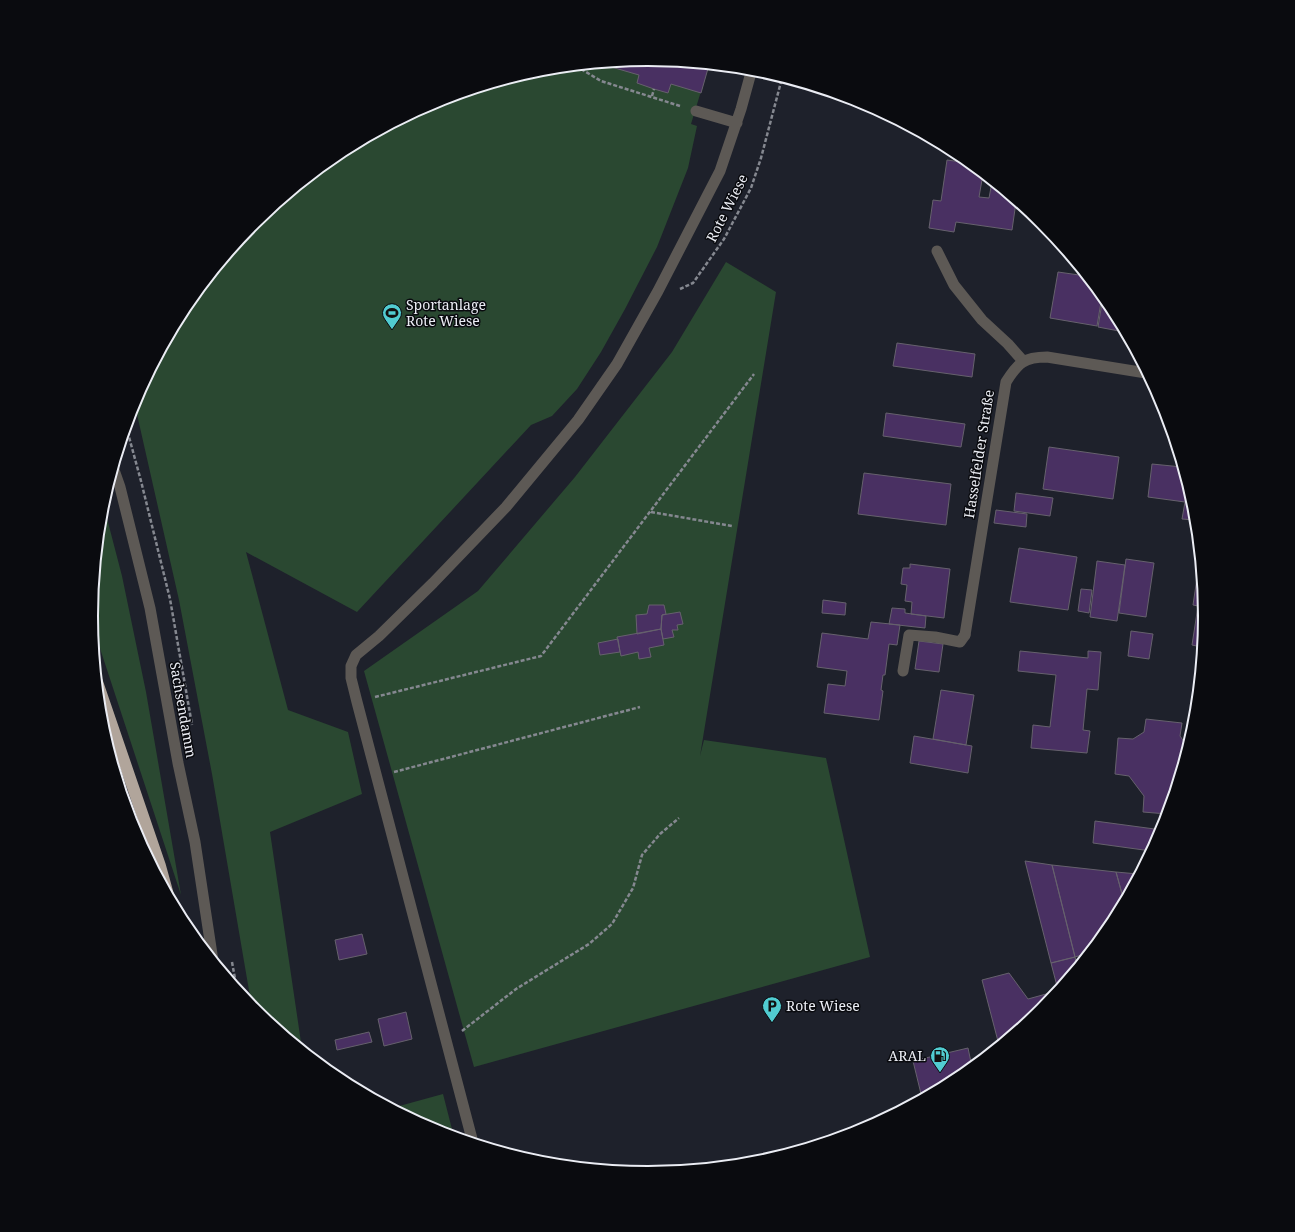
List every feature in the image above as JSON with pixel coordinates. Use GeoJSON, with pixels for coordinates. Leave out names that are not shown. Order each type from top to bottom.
{"type":"FeatureCollection","features":[{"type":"Feature","properties":{"kind":"highway"},"geometry":{"type":"LineString","coordinates":[[105,705],[162,875]]}},
{"type":"Feature","properties":{"kind":"street"},"geometry":{"type":"LineString","coordinates":[[471,1137],[357,702],[351,678],[351,666],[356,655],[379,636],[433,583],[506,507],[578,420],[616,364],[658,291],[720,171],[737,123],[750,76]]}},
{"type":"Feature","properties":{"kind":"street"},"geometry":{"type":"LineString","coordinates":[[696,111],[737,123]]}},
{"type":"Feature","properties":{"kind":"street"},"geometry":{"type":"LineString","coordinates":[[937,251],[954,285],[982,320],[1008,344],[1023,361],[1033,357],[1047,356],[1140,372]]}},
{"type":"Feature","properties":{"kind":"street","name":"Hasselfelder Straße"},"geometry":{"type":"LineString","coordinates":[[903,671],[909,634],[960,642],[965,635],[1006,382],[1013,370],[1023,361]]}},
{"type":"Feature","properties":{"kind":"street","name":"Sachsendamm"},"geometry":{"type":"LineString","coordinates":[[116,474],[150,608],[178,763],[195,842],[212,952]]}},
{"type":"Feature","properties":{"kind":"path"},"geometry":{"type":"LineString","coordinates":[[583,70],[601,80],[696,111]]}},
{"type":"Feature","properties":{"kind":"path","name":"Rote Wiese"},"geometry":{"type":"LineString","coordinates":[[658,291],[676,290],[694,283],[724,239],[751,188],[761,158],[781,83]]}},
{"type":"Feature","properties":{"kind":"path"},"geometry":{"type":"LineString","coordinates":[[652,96],[654,89]]}},
{"type":"Feature","properties":{"kind":"path"},"geometry":{"type":"LineString","coordinates":[[357,702],[541,656],[754,374]]}},
{"type":"Feature","properties":{"kind":"path"},"geometry":{"type":"LineString","coordinates":[[651,512],[732,526]]}},
{"type":"Feature","properties":{"kind":"path"},"geometry":{"type":"LineString","coordinates":[[377,778],[640,707]]}},
{"type":"Feature","properties":{"kind":"path"},"geometry":{"type":"LineString","coordinates":[[447,1047],[463,1030],[516,989],[588,944],[612,924],[633,888],[642,855],[660,834],[680,818]]}},
{"type":"Feature","properties":{"kind":"green space","name":"Sportanlage Rote Wiese"},"geometry":{"type":"Polygon","coordinates":[[[648,66],[708,70],[691,124],[697,126],[688,168],[657,247],[601,352],[577,389],[552,416],[531,425],[357,612],[246,552],[288,710],[348,732],[362,794],[270,832],[301,1043],[285,1030],[250,995],[212,774],[179,600],[137,413],[154,373],[190,310],[234,253],[259,227],[285,202],[342,159],[404,123],[471,95],[540,77],[612,67],[648,66]]]}},
{"type":"Feature","properties":{"kind":"green space"},"geometry":{"type":"Polygon","coordinates":[[[726,262],[776,292],[700,756],[704,740],[826,758],[870,957],[474,1067],[364,671],[478,591],[575,477],[672,352],[726,262]]]}},
{"type":"Feature","properties":{"kind":"green space"},"geometry":{"type":"Polygon","coordinates":[[[107,517],[122,576],[146,692],[181,895],[99,645],[99,580],[102,544],[107,517]]]}},
{"type":"Feature","properties":{"kind":"green space"},"geometry":{"type":"Polygon","coordinates":[[[443,1094],[452,1130],[437,1124],[399,1106],[443,1094]]]}},
{"type":"Feature","properties":{"kind":"building"},"geometry":{"type":"Polygon","coordinates":[[[648,66],[708,70],[701,93],[671,84],[668,93],[654,89],[637,83],[639,75],[612,67],[648,66]]]}},
{"type":"Feature","properties":{"kind":"building"},"geometry":{"type":"Polygon","coordinates":[[[947,160],[956,161],[982,180],[979,197],[989,198],[991,187],[1015,207],[1012,230],[956,222],[954,232],[929,228],[933,200],[941,201],[947,160]]]}},
{"type":"Feature","properties":{"kind":"building"},"geometry":{"type":"Polygon","coordinates":[[[1058,272],[1079,275],[1101,304],[1097,326],[1050,318],[1058,272]]]}},
{"type":"Feature","properties":{"kind":"building"},"geometry":{"type":"Polygon","coordinates":[[[1102,305],[1118,331],[1098,327],[1102,305]]]}},
{"type":"Feature","properties":{"kind":"building"},"geometry":{"type":"Polygon","coordinates":[[[897,343],[975,354],[972,377],[893,366],[897,343]]]}},
{"type":"Feature","properties":{"kind":"building"},"geometry":{"type":"Polygon","coordinates":[[[886,413],[965,424],[961,447],[883,436],[886,413]]]}},
{"type":"Feature","properties":{"kind":"building"},"geometry":{"type":"Polygon","coordinates":[[[1049,447],[1119,457],[1113,499],[1043,489],[1049,447]]]}},
{"type":"Feature","properties":{"kind":"building"},"geometry":{"type":"Polygon","coordinates":[[[1152,464],[1177,466],[1179,474],[1189,520],[1182,519],[1185,502],[1148,497],[1152,464]]]}},
{"type":"Feature","properties":{"kind":"building"},"geometry":{"type":"Polygon","coordinates":[[[864,473],[951,484],[946,525],[858,514],[864,473]]]}},
{"type":"Feature","properties":{"kind":"building"},"geometry":{"type":"Polygon","coordinates":[[[1016,493],[1053,498],[1050,516],[1014,511],[1016,493]]]}},
{"type":"Feature","properties":{"kind":"building"},"geometry":{"type":"Polygon","coordinates":[[[996,510],[1027,514],[1026,527],[994,523],[996,510]]]}},
{"type":"Feature","properties":{"kind":"building"},"geometry":{"type":"Polygon","coordinates":[[[1019,548],[1077,557],[1068,610],[1010,602],[1019,548]]]}},
{"type":"Feature","properties":{"kind":"building"},"geometry":{"type":"Polygon","coordinates":[[[1126,559],[1154,563],[1146,617],[1119,613],[1126,559]]]}},
{"type":"Feature","properties":{"kind":"building"},"geometry":{"type":"Polygon","coordinates":[[[1097,561],[1125,565],[1117,621],[1090,617],[1097,561]]]}},
{"type":"Feature","properties":{"kind":"building"},"geometry":{"type":"Polygon","coordinates":[[[910,564],[950,569],[944,618],[911,614],[912,602],[905,601],[907,585],[901,584],[903,568],[910,568],[910,564]]]}},
{"type":"Feature","properties":{"kind":"building"},"geometry":{"type":"Polygon","coordinates":[[[1196,583],[1197,606],[1193,605],[1196,583]]]}},
{"type":"Feature","properties":{"kind":"building"},"geometry":{"type":"Polygon","coordinates":[[[1081,589],[1092,590],[1089,613],[1078,611],[1081,589]]]}},
{"type":"Feature","properties":{"kind":"building"},"geometry":{"type":"Polygon","coordinates":[[[823,600],[846,603],[845,615],[822,613],[823,600]]]}},
{"type":"Feature","properties":{"kind":"building"},"geometry":{"type":"Polygon","coordinates":[[[649,605],[664,605],[666,614],[662,615],[661,629],[637,634],[636,615],[647,614],[649,605]]]}},
{"type":"Feature","properties":{"kind":"building"},"geometry":{"type":"Polygon","coordinates":[[[892,608],[905,609],[905,613],[926,616],[925,628],[889,624],[892,608]]]}},
{"type":"Feature","properties":{"kind":"building"},"geometry":{"type":"Polygon","coordinates":[[[1198,609],[1196,646],[1192,645],[1198,609]]]}},
{"type":"Feature","properties":{"kind":"building"},"geometry":{"type":"Polygon","coordinates":[[[680,612],[683,624],[677,625],[678,630],[672,630],[674,637],[663,639],[661,629],[662,615],[680,612]]]}},
{"type":"Feature","properties":{"kind":"building"},"geometry":{"type":"Polygon","coordinates":[[[871,622],[900,625],[897,645],[889,644],[885,675],[883,675],[881,690],[883,691],[879,720],[824,713],[828,684],[845,686],[847,671],[817,667],[822,633],[868,639],[871,622]]]}},
{"type":"Feature","properties":{"kind":"building"},"geometry":{"type":"Polygon","coordinates":[[[661,629],[664,645],[649,648],[651,657],[639,659],[638,652],[621,656],[617,637],[661,629]]]}},
{"type":"Feature","properties":{"kind":"building"},"geometry":{"type":"Polygon","coordinates":[[[1131,631],[1153,634],[1149,659],[1128,656],[1131,631]]]}},
{"type":"Feature","properties":{"kind":"building"},"geometry":{"type":"Polygon","coordinates":[[[618,639],[620,652],[600,655],[598,643],[618,639]]]}},
{"type":"Feature","properties":{"kind":"building"},"geometry":{"type":"Polygon","coordinates":[[[919,641],[943,644],[939,672],[915,669],[919,641]]]}},
{"type":"Feature","properties":{"kind":"building"},"geometry":{"type":"Polygon","coordinates":[[[1020,651],[1088,658],[1088,651],[1101,652],[1098,690],[1087,689],[1083,730],[1090,731],[1087,753],[1031,748],[1033,725],[1050,727],[1056,675],[1018,671],[1020,651]]]}},
{"type":"Feature","properties":{"kind":"building"},"geometry":{"type":"Polygon","coordinates":[[[941,690],[974,695],[966,745],[933,739],[941,690]]]}},
{"type":"Feature","properties":{"kind":"building"},"geometry":{"type":"Polygon","coordinates":[[[1146,719],[1182,723],[1180,736],[1183,740],[1179,758],[1161,813],[1143,812],[1144,796],[1129,776],[1115,774],[1118,738],[1133,739],[1144,732],[1146,719]]]}},
{"type":"Feature","properties":{"kind":"building"},"geometry":{"type":"Polygon","coordinates":[[[914,736],[972,746],[968,773],[910,763],[914,736]]]}},
{"type":"Feature","properties":{"kind":"building"},"geometry":{"type":"Polygon","coordinates":[[[1095,821],[1155,829],[1145,850],[1093,843],[1095,821]]]}},
{"type":"Feature","properties":{"kind":"building"},"geometry":{"type":"Polygon","coordinates":[[[1025,861],[1052,865],[1075,957],[1051,963],[1025,861]]]}},
{"type":"Feature","properties":{"kind":"building"},"geometry":{"type":"Polygon","coordinates":[[[1052,865],[1116,872],[1122,894],[1105,922],[1084,951],[1080,955],[1075,957],[1052,865]]]}},
{"type":"Feature","properties":{"kind":"building"},"geometry":{"type":"Polygon","coordinates":[[[1116,872],[1133,874],[1124,891],[1122,894],[1116,872]]]}},
{"type":"Feature","properties":{"kind":"building"},"geometry":{"type":"Polygon","coordinates":[[[362,934],[367,954],[339,960],[335,940],[362,934]]]}},
{"type":"Feature","properties":{"kind":"building"},"geometry":{"type":"Polygon","coordinates":[[[1075,957],[1076,961],[1056,984],[1051,963],[1075,957]]]}},
{"type":"Feature","properties":{"kind":"building"},"geometry":{"type":"Polygon","coordinates":[[[1009,973],[1028,999],[1047,994],[1010,1030],[998,1040],[982,980],[1009,973]]]}},
{"type":"Feature","properties":{"kind":"building"},"geometry":{"type":"Polygon","coordinates":[[[406,1012],[412,1039],[384,1046],[378,1019],[406,1012]]]}},
{"type":"Feature","properties":{"kind":"building"},"geometry":{"type":"Polygon","coordinates":[[[369,1032],[372,1042],[337,1050],[335,1040],[369,1032]]]}},
{"type":"Feature","properties":{"kind":"building","name":"ARAL"},"geometry":{"type":"Polygon","coordinates":[[[968,1048],[971,1060],[921,1093],[913,1061],[968,1048]]]}},
{"type":"Feature","properties":{"kind":"place","name":"Sportanlage Rote Wiese"},"geometry":{"type":"Point","coordinates":[392,330]}},
{"type":"Feature","properties":{"kind":"place","name":"Rote Wiese"},"geometry":{"type":"Point","coordinates":[772,1023]}},
{"type":"Feature","properties":{"kind":"place","name":"ARAL"},"geometry":{"type":"Point","coordinates":[940,1073]}}]}
